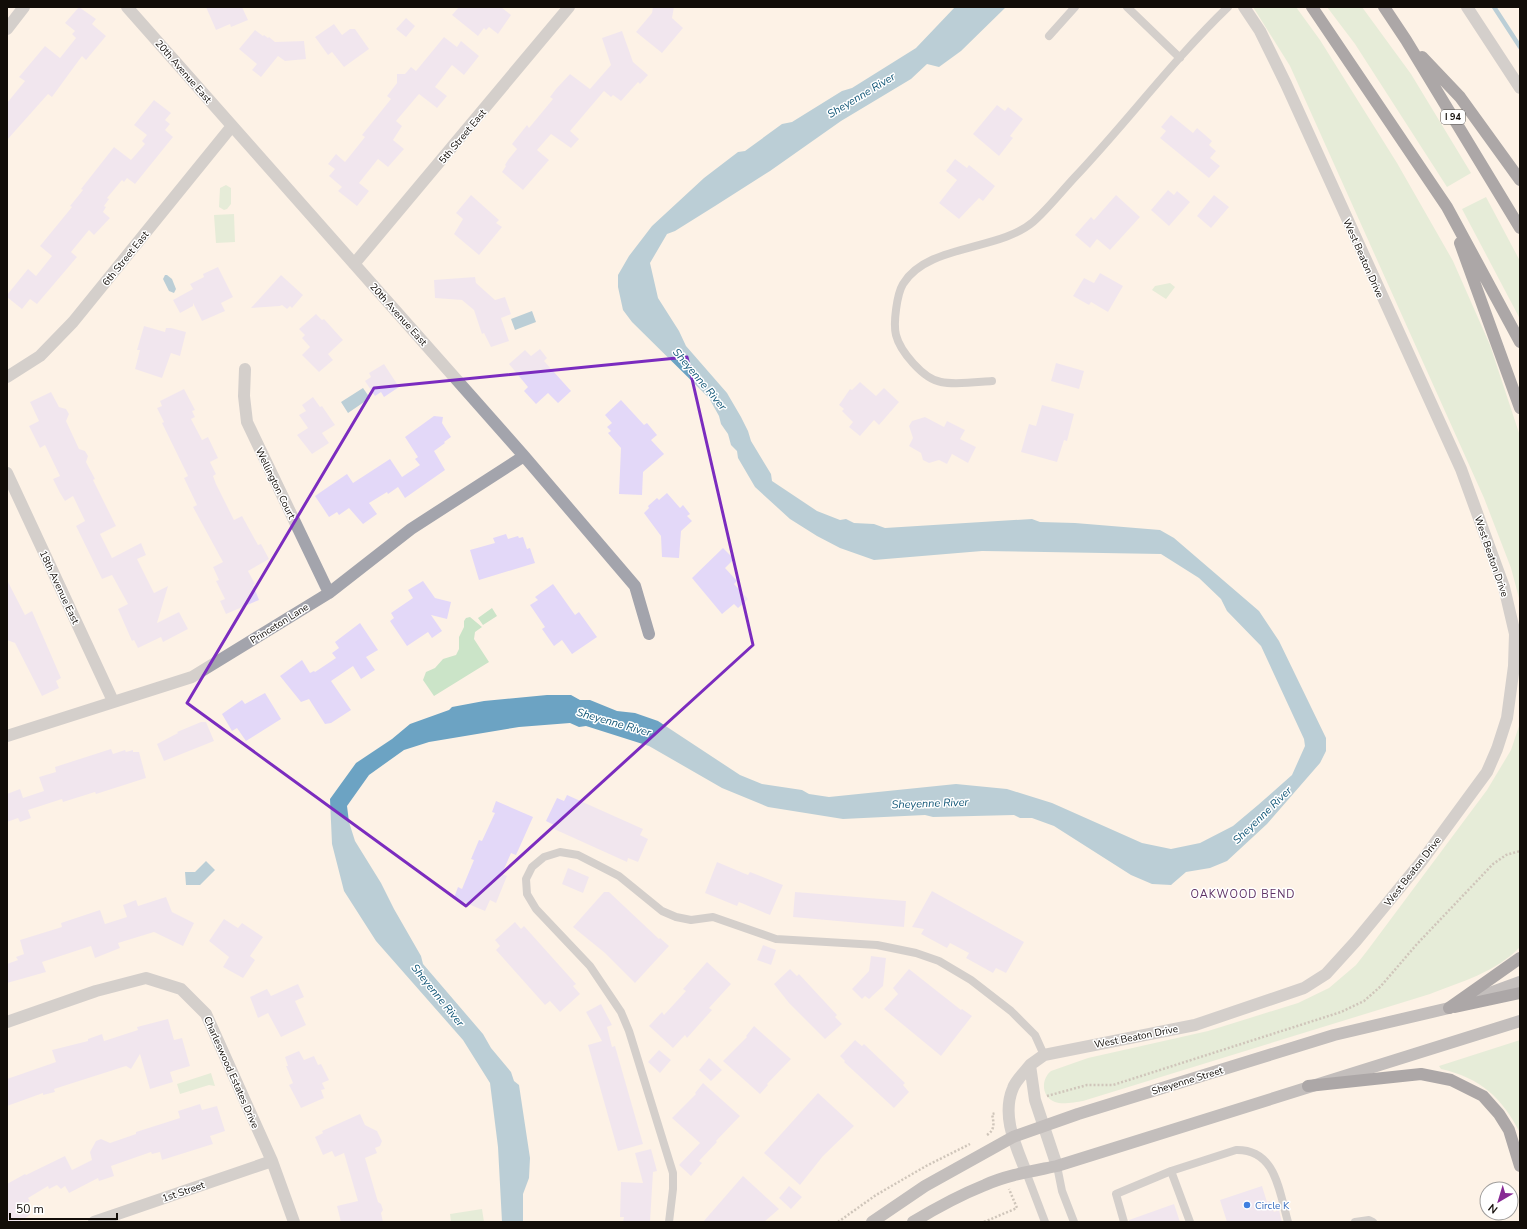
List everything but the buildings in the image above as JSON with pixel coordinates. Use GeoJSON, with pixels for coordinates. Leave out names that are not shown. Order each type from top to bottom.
{"type":"FeatureCollection","features":[{"type":"Feature","properties":{"kind":"highway"},"geometry":{"type":"LineString","coordinates":[[1312,7],[1447,207],[1520,342]]}},
{"type":"Feature","properties":{"kind":"highway","name":"I 94"},"geometry":{"type":"LineString","coordinates":[[1384,7],[1406,40],[1520,228]]}},
{"type":"Feature","properties":{"kind":"highway"},"geometry":{"type":"LineString","coordinates":[[1406,40],[1460,97],[1520,180]]}},
{"type":"Feature","properties":{"kind":"highway"},"geometry":{"type":"LineString","coordinates":[[1447,207],[1520,408]]}},
{"type":"Feature","properties":{"kind":"highway"},"geometry":{"type":"LineString","coordinates":[[1449,1008],[1520,958]]}},
{"type":"Feature","properties":{"kind":"highway"},"geometry":{"type":"LineString","coordinates":[[1449,1008],[1520,993]]}},
{"type":"Feature","properties":{"kind":"highway"},"geometry":{"type":"LineString","coordinates":[[1308,1086],[1421,1074],[1451,1080],[1483,1096],[1500,1114],[1509,1130],[1520,1166]]}},
{"type":"Feature","properties":{"kind":"main road","name":"Sheyenne Street"},"geometry":{"type":"LineString","coordinates":[[872,1222],[925,1186],[1013,1137],[1078,1114],[1334,1035],[1449,1008],[1520,982]]}},
{"type":"Feature","properties":{"kind":"main road"},"geometry":{"type":"LineString","coordinates":[[913,1222],[938,1207],[985,1184],[1026,1172],[1057,1166],[1308,1086],[1520,1021]]}},
{"type":"Feature","properties":{"kind":"street"},"geometry":{"type":"LineString","coordinates":[[7,29],[24,7]]}},
{"type":"Feature","properties":{"kind":"street","name":"20th Avenue East"},"geometry":{"type":"LineString","coordinates":[[127,7],[524,456],[635,586],[649,634]]}},
{"type":"Feature","properties":{"kind":"street","name":"5th Street East"},"geometry":{"type":"LineString","coordinates":[[354,264],[569,7]]}},
{"type":"Feature","properties":{"kind":"street","name":"West Beaton Drive"},"geometry":{"type":"LineString","coordinates":[[1026,1172],[1013,1137],[1008,1109],[1013,1087],[1030,1065],[1044,1055],[1195,1025],[1304,988],[1326,974],[1356,941],[1416,868],[1487,772],[1497,749],[1507,718],[1514,666],[1515,634],[1504,587],[1461,469],[1286,84],[1260,31],[1244,7]]}},
{"type":"Feature","properties":{"kind":"street"},"geometry":{"type":"LineString","coordinates":[[1467,7],[1520,88]]}},
{"type":"Feature","properties":{"kind":"street","name":"6th Street East"},"geometry":{"type":"LineString","coordinates":[[7,377],[40,356],[73,322],[232,126]]}},
{"type":"Feature","properties":{"kind":"street","name":"Wellington Court"},"geometry":{"type":"LineString","coordinates":[[245,369],[244,396],[247,422],[329,593]]}},
{"type":"Feature","properties":{"kind":"street","name":"Princeton Lane"},"geometry":{"type":"LineString","coordinates":[[7,736],[192,677],[329,593],[411,529],[524,456]]}},
{"type":"Feature","properties":{"kind":"street","name":"18th Avenue East"},"geometry":{"type":"LineString","coordinates":[[7,473],[113,702]]}},
{"type":"Feature","properties":{"kind":"street","name":"Charleswood Estates Drive"},"geometry":{"type":"LineString","coordinates":[[7,1022],[96,991],[146,978],[181,989],[206,1014],[272,1161],[294,1222]]}},
{"type":"Feature","properties":{"kind":"street"},"geometry":{"type":"LineString","coordinates":[[1030,1065],[1035,1100],[1057,1166]]}},
{"type":"Feature","properties":{"kind":"street","name":"1st Street"},"geometry":{"type":"LineString","coordinates":[[94,1222],[272,1161]]}},
{"type":"Feature","properties":{"kind":"lane"},"geometry":{"type":"LineString","coordinates":[[1049,36],[1075,7]]}},
{"type":"Feature","properties":{"kind":"lane"},"geometry":{"type":"LineString","coordinates":[[1127,7],[1180,58]]}},
{"type":"Feature","properties":{"kind":"lane"},"geometry":{"type":"LineString","coordinates":[[992,381],[940,382],[926,375],[905,354],[896,334],[896,308],[903,284],[919,267],[933,260],[1014,235],[1033,222],[1089,162],[1206,29],[1228,7]]}},
{"type":"Feature","properties":{"kind":"lane"},"geometry":{"type":"LineString","coordinates":[[669,1222],[673,1189],[673,1173],[629,1031],[608,992],[590,966],[536,909],[527,894],[526,879],[532,867],[544,857],[560,852],[578,855],[619,876],[662,911],[676,917],[691,920],[713,917],[776,939],[877,945],[916,953],[939,961],[971,980],[1011,1011],[1034,1035],[1044,1055]]}},
{"type":"Feature","properties":{"kind":"lane"},"geometry":{"type":"LineString","coordinates":[[1124,1222],[1116,1194],[1171,1171],[1236,1150],[1247,1150],[1258,1154],[1270,1165],[1288,1222]]}},
{"type":"Feature","properties":{"kind":"lane"},"geometry":{"type":"LineString","coordinates":[[1057,1166],[1062,1191],[1074,1222]]}},
{"type":"Feature","properties":{"kind":"lane"},"geometry":{"type":"LineString","coordinates":[[1171,1171],[1190,1222]]}},
{"type":"Feature","properties":{"kind":"lane"},"geometry":{"type":"LineString","coordinates":[[1026,1172],[1045,1222]]}},
{"type":"Feature","properties":{"kind":"lane"},"geometry":{"type":"LineString","coordinates":[[1355,1222],[1369,1220],[1373,1222]]}},
{"type":"Feature","properties":{"kind":"path"},"geometry":{"type":"LineString","coordinates":[[983,1138],[991,1132],[994,1124],[992,1114]]}},
{"type":"Feature","properties":{"kind":"path"},"geometry":{"type":"LineString","coordinates":[[838,1222],[876,1195],[926,1166],[977,1141]]}},
{"type":"Feature","properties":{"kind":"path"},"geometry":{"type":"LineString","coordinates":[[984,1222],[1017,1208]]}},
{"type":"Feature","properties":{"kind":"highlighted area"},"geometry":{"type":"Polygon","coordinates":[[[687,357],[753,645],[466,906],[187,703],[374,388],[687,357]]]}},
{"type":"Feature","properties":{"kind":"green space"},"geometry":{"type":"Polygon","coordinates":[[[1253,7],[1296,7],[1320,40],[1397,163],[1453,261],[1490,345],[1520,436],[1520,602],[1511,568],[1484,498],[1290,66],[1253,7]]]}},
{"type":"Feature","properties":{"kind":"green space"},"geometry":{"type":"Polygon","coordinates":[[[1327,7],[1362,7],[1411,74],[1471,173],[1447,187],[1355,44],[1327,7]]]}},
{"type":"Feature","properties":{"kind":"green space"},"geometry":{"type":"Polygon","coordinates":[[[226,185],[231,188],[231,204],[224,210],[219,207],[220,188],[226,185]]]}},
{"type":"Feature","properties":{"kind":"green space"},"geometry":{"type":"Polygon","coordinates":[[[1486,197],[1520,261],[1520,319],[1462,209],[1486,197]]]}},
{"type":"Feature","properties":{"kind":"green space"},"geometry":{"type":"Polygon","coordinates":[[[234,214],[235,242],[216,243],[214,215],[234,214]]]}},
{"type":"Feature","properties":{"kind":"green space"},"geometry":{"type":"Polygon","coordinates":[[[1170,283],[1175,287],[1166,299],[1152,290],[1155,286],[1170,283]]]}},
{"type":"Feature","properties":{"kind":"green space"},"geometry":{"type":"Polygon","coordinates":[[[492,608],[497,616],[483,625],[478,618],[492,608]]]}},
{"type":"Feature","properties":{"kind":"green space"},"geometry":{"type":"Polygon","coordinates":[[[470,617],[482,627],[475,632],[474,639],[489,662],[434,696],[423,680],[426,672],[435,668],[443,659],[456,655],[459,649],[459,637],[464,627],[464,621],[466,618],[470,617]]]}},
{"type":"Feature","properties":{"kind":"green space"},"geometry":{"type":"Polygon","coordinates":[[[1520,723],[1520,947],[1511,956],[1489,970],[1430,994],[1083,1101],[1058,1103],[1050,1100],[1045,1092],[1044,1083],[1051,1071],[1088,1058],[1208,1031],[1298,1003],[1329,988],[1356,965],[1487,790],[1511,750],[1520,723]]]}},
{"type":"Feature","properties":{"kind":"green space"},"geometry":{"type":"Polygon","coordinates":[[[1520,1040],[1520,1133],[1506,1110],[1489,1091],[1468,1078],[1441,1069],[1439,1066],[1520,1040]]]}},
{"type":"Feature","properties":{"kind":"green space"},"geometry":{"type":"Polygon","coordinates":[[[211,1073],[215,1086],[209,1085],[180,1094],[177,1084],[211,1073]]]}},
{"type":"Feature","properties":{"kind":"green space"},"geometry":{"type":"Polygon","coordinates":[[[482,1209],[484,1222],[451,1222],[450,1214],[482,1209]]]}},
{"type":"Feature","properties":{"kind":"water","name":"Sheyenne River"},"geometry":{"type":"Polygon","coordinates":[[[955,7],[1006,7],[961,51],[939,67],[927,64],[911,79],[841,121],[770,171],[715,206],[675,231],[667,234],[650,263],[658,298],[679,331],[686,346],[727,393],[748,431],[751,441],[771,474],[772,481],[817,511],[840,520],[846,519],[854,523],[874,524],[885,528],[1032,519],[1040,522],[1075,523],[1160,530],[1174,538],[1259,611],[1279,641],[1326,738],[1326,751],[1320,763],[1267,824],[1227,861],[1210,868],[1186,872],[1171,885],[1152,884],[1131,875],[1054,826],[1032,818],[1020,818],[1014,815],[933,817],[925,815],[843,819],[768,807],[722,788],[649,746],[586,726],[579,727],[570,723],[519,727],[429,742],[404,750],[369,775],[347,806],[349,822],[355,841],[381,883],[421,956],[423,964],[483,1034],[491,1048],[511,1072],[514,1081],[519,1085],[530,1158],[529,1178],[523,1194],[523,1222],[502,1222],[498,1147],[490,1083],[463,1040],[376,941],[344,891],[332,844],[330,799],[356,763],[392,739],[410,724],[449,710],[452,707],[484,701],[547,695],[571,695],[580,700],[590,700],[617,711],[635,713],[658,721],[740,775],[762,784],[802,790],[809,794],[829,797],[956,784],[1007,789],[1052,803],[1142,843],[1171,849],[1200,843],[1233,826],[1292,775],[1305,746],[1304,739],[1261,646],[1227,611],[1221,599],[1199,578],[1161,554],[982,551],[874,560],[840,548],[790,519],[755,487],[738,458],[737,451],[731,445],[728,434],[721,424],[719,416],[709,398],[632,322],[623,310],[618,287],[618,275],[629,256],[652,226],[704,178],[738,152],[745,151],[782,124],[792,122],[842,91],[852,88],[916,48],[955,7]]]}},
{"type":"Feature","properties":{"kind":"water"},"geometry":{"type":"Polygon","coordinates":[[[165,275],[172,279],[176,289],[174,293],[169,291],[163,279],[165,275]]]}},
{"type":"Feature","properties":{"kind":"water"},"geometry":{"type":"Polygon","coordinates":[[[532,311],[536,322],[515,330],[511,319],[532,311]]]}},
{"type":"Feature","properties":{"kind":"water"},"geometry":{"type":"Polygon","coordinates":[[[363,388],[370,398],[348,413],[341,402],[363,388]]]}},
{"type":"Feature","properties":{"kind":"water"},"geometry":{"type":"Polygon","coordinates":[[[206,861],[215,870],[200,885],[186,885],[185,872],[195,872],[206,861]]]}},
{"type":"Feature","properties":{"kind":"waterway"},"geometry":{"type":"LineString","coordinates":[[1494,7],[1520,47]]}},
{"type":"Feature","properties":{"kind":"place","name":"Circle K"},"geometry":{"type":"Point","coordinates":[1247,1205]}},
{"type":"Feature","properties":{"kind":"district","name":"OAKWOOD BEND"},"geometry":{"type":"Point","coordinates":[1243,894]}}]}
